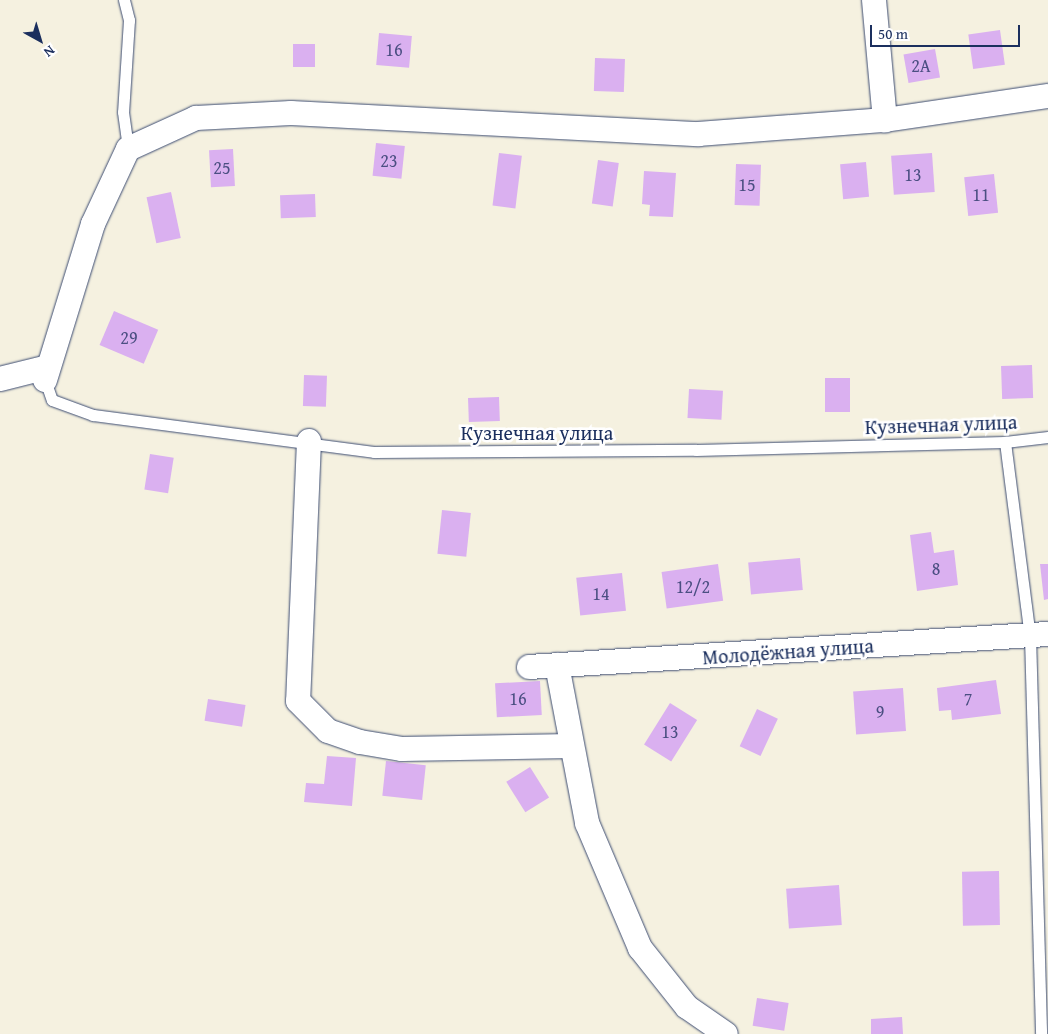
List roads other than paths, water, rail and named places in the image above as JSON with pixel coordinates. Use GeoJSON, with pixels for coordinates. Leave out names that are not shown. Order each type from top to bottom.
{"type":"FeatureCollection","features":[{"type":"Feature","properties":{"kind":"street"},"geometry":{"type":"LineString","coordinates":[[874,0],[886,120]]}},
{"type":"Feature","properties":{"kind":"street"},"geometry":{"type":"LineString","coordinates":[[0,379],[46,374],[93,224],[128,149],[196,118],[291,113],[698,134],[886,120],[1048,96]]}},
{"type":"Feature","properties":{"kind":"street"},"geometry":{"type":"LineString","coordinates":[[309,441],[298,701],[328,731],[360,742],[402,749],[572,746]]}},
{"type":"Feature","properties":{"kind":"street","name":"Молодёжная улица"},"geometry":{"type":"LineString","coordinates":[[528,667],[1039,635]]}},
{"type":"Feature","properties":{"kind":"street"},"geometry":{"type":"LineString","coordinates":[[557,665],[587,823],[640,948],[687,1006],[726,1034]]}},
{"type":"Feature","properties":{"kind":"lane"},"geometry":{"type":"LineString","coordinates":[[124,0],[129,20],[123,112],[128,149]]}},
{"type":"Feature","properties":{"kind":"lane","name":"Кузнечная улица"},"geometry":{"type":"LineString","coordinates":[[46,374],[52,400],[93,414],[309,441],[374,452],[696,450],[1006,442],[1048,437]]}},
{"type":"Feature","properties":{"kind":"lane"},"geometry":{"type":"LineString","coordinates":[[1006,442],[1039,635],[1041,1034]]}}]}
